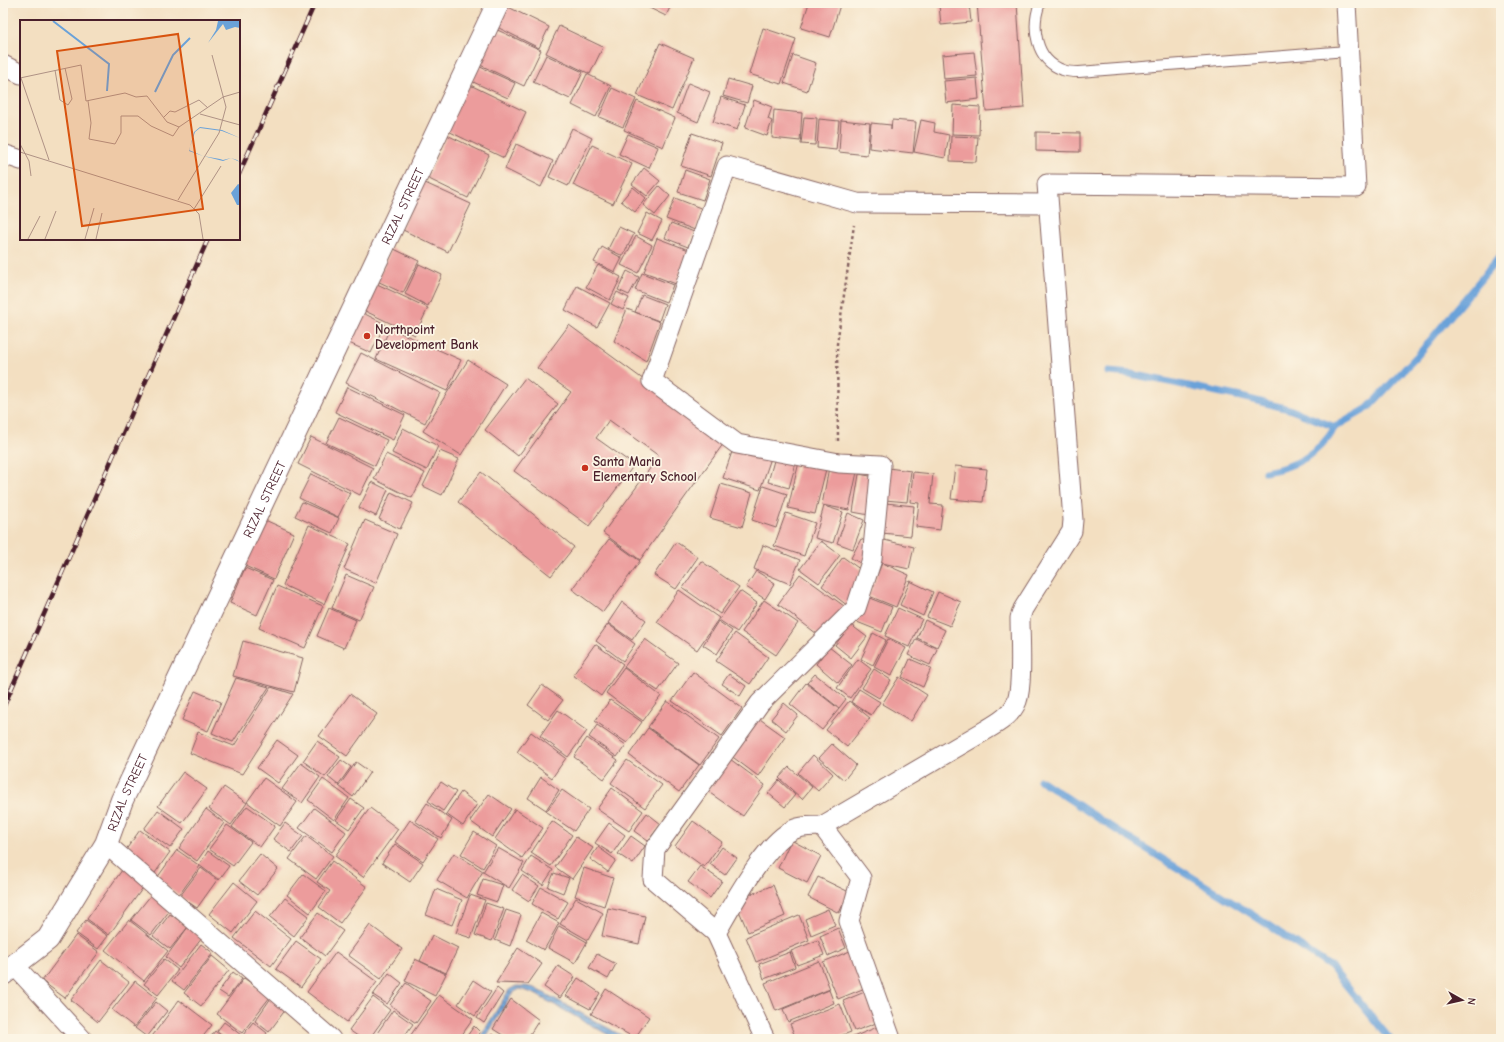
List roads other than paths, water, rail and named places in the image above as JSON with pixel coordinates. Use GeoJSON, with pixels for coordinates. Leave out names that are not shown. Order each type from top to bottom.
{"type":"FeatureCollection","features":[{"type":"Feature","properties":{"kind":"street","name":"RIZAL STREET"},"geometry":{"type":"LineString","coordinates":[[9,970],[48,939],[106,844],[122,800],[498,3]]}},
{"type":"Feature","properties":{"kind":"street"},"geometry":{"type":"LineString","coordinates":[[716,933],[754,869],[774,844],[797,828],[822,826],[986,730],[1007,716],[1017,702],[1020,689],[1020,618],[1022,609],[1072,531],[1073,520],[1047,204],[1047,184],[1356,187],[1347,51],[1346,3]]}},
{"type":"Feature","properties":{"kind":"street"},"geometry":{"type":"LineString","coordinates":[[3,65],[20,74]]}},
{"type":"Feature","properties":{"kind":"street"},"geometry":{"type":"LineString","coordinates":[[3,154],[20,160]]}},
{"type":"Feature","properties":{"kind":"street"},"geometry":{"type":"LineString","coordinates":[[765,1039],[716,933],[653,879],[655,849],[760,704],[856,608],[872,559],[881,465],[839,463],[737,444],[652,381],[727,166],[857,202],[1047,204]]}},
{"type":"Feature","properties":{"kind":"street"},"geometry":{"type":"LineString","coordinates":[[822,826],[861,878],[849,921],[891,1039]]}},
{"type":"Feature","properties":{"kind":"street"},"geometry":{"type":"LineString","coordinates":[[106,844],[331,1039]]}},
{"type":"Feature","properties":{"kind":"street"},"geometry":{"type":"LineString","coordinates":[[9,970],[82,1039]]}},
{"type":"Feature","properties":{"kind":"lane"},"geometry":{"type":"LineString","coordinates":[[1040,3],[1036,15],[1035,32],[1040,49],[1050,63],[1064,71],[1079,72],[1347,51]]}},
{"type":"Feature","properties":{"kind":"water"},"geometry":{"type":"Polygon","coordinates":[[[516,986],[535,988],[628,1039],[616,1039],[533,993],[520,989],[512,993],[485,1039],[479,1039],[509,990],[516,986]]]}},
{"type":"Feature","properties":{"kind":"waterway"},"geometry":{"type":"LineString","coordinates":[[1108,372],[1131,374],[1241,397],[1289,409],[1335,427],[1368,408],[1418,355],[1501,255]]}},
{"type":"Feature","properties":{"kind":"waterway"},"geometry":{"type":"LineString","coordinates":[[1265,472],[1287,467],[1306,458],[1322,445],[1335,427]]}},
{"type":"Feature","properties":{"kind":"waterway"},"geometry":{"type":"LineString","coordinates":[[1040,780],[1113,828],[1253,915],[1331,967],[1390,1039]]}},
{"type":"Feature","properties":{"kind":"railway"},"geometry":{"type":"LineString","coordinates":[[240,172],[315,3]]}},
{"type":"Feature","properties":{"kind":"railway"},"geometry":{"type":"LineString","coordinates":[[3,708],[208,240]]}},
{"type":"Feature","properties":{"kind":"place","name":"Northpoint Development Bank"},"geometry":{"type":"Point","coordinates":[367,336]}},
{"type":"Feature","properties":{"kind":"place","name":"Santa Maria Elementary School"},"geometry":{"type":"Point","coordinates":[585,468]}}]}
